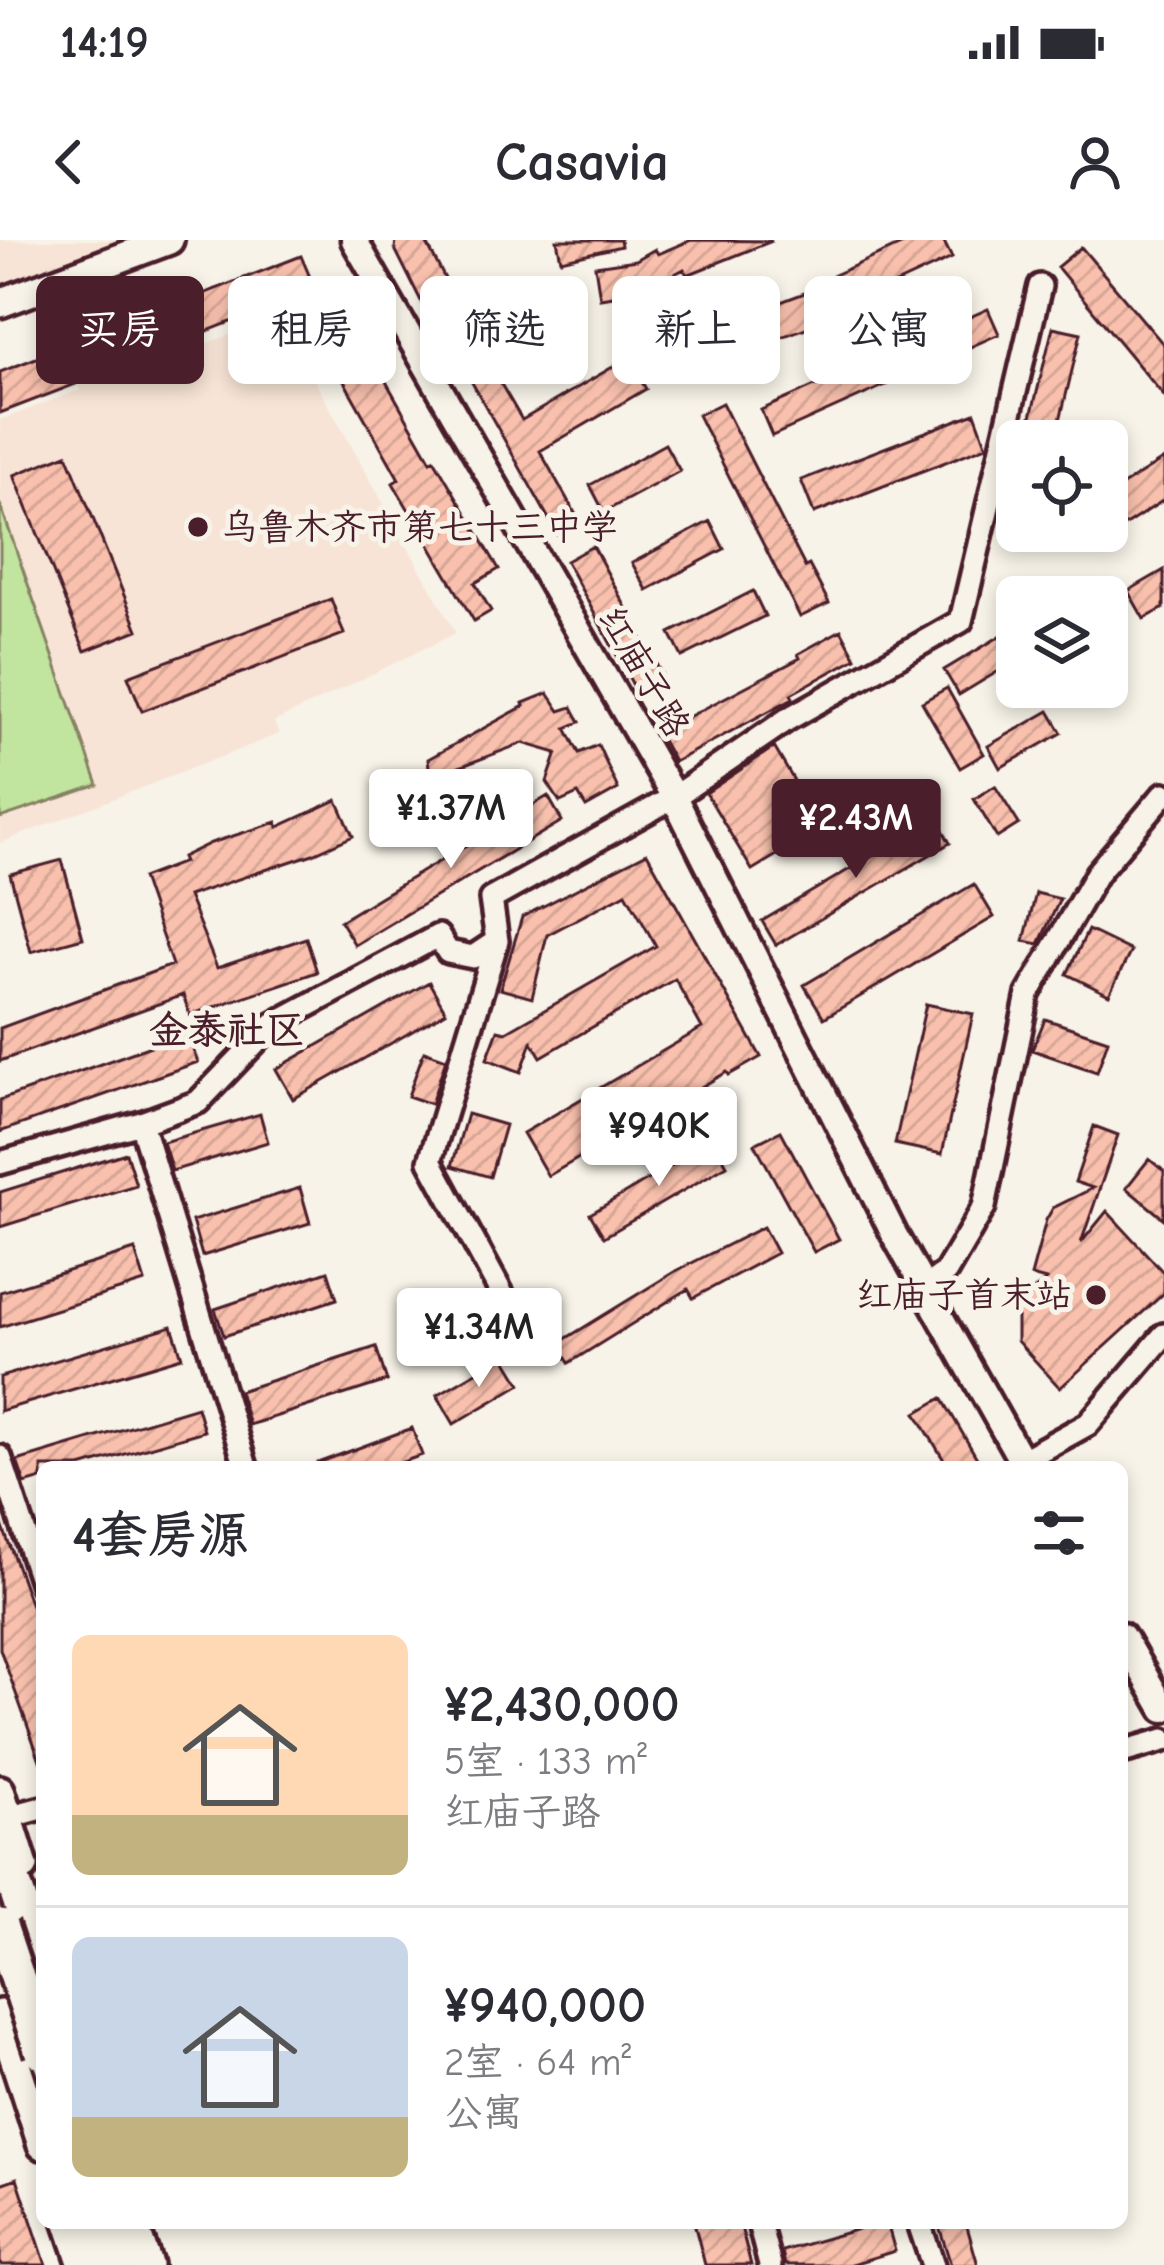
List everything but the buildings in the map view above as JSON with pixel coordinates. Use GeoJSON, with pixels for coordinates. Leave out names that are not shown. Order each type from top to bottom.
{"type":"FeatureCollection","features":[{"type":"Feature","properties":{"kind":"highway"},"geometry":{"type":"LineString","coordinates":[[3,1816],[36,1945]]}},
{"type":"Feature","properties":{"kind":"highway"},"geometry":{"type":"LineString","coordinates":[[0,1926],[24,2051]]}},
{"type":"Feature","properties":{"kind":"highway"},"geometry":{"type":"LineString","coordinates":[[74,2229],[86,2265]]}},
{"type":"Feature","properties":{"kind":"highway"},"geometry":{"type":"LineString","coordinates":[[101,2229],[113,2265]]}},
{"type":"Feature","properties":{"kind":"highway"},"geometry":{"type":"LineString","coordinates":[[132,2229],[145,2265]]}},
{"type":"Feature","properties":{"kind":"main road"},"geometry":{"type":"LineString","coordinates":[[0,303],[169,240]]}},
{"type":"Feature","properties":{"kind":"main road"},"geometry":{"type":"LineString","coordinates":[[3,1816],[36,1906]]}},
{"type":"Feature","properties":{"kind":"main road"},"geometry":{"type":"LineString","coordinates":[[0,2014],[24,2051],[36,2114]]}},
{"type":"Feature","properties":{"kind":"main road"},"geometry":{"type":"LineString","coordinates":[[146,2229],[158,2265]]}},
{"type":"Feature","properties":{"kind":"street","name":"红庙子路"},"geometry":{"type":"LineString","coordinates":[[354,240],[674,797],[923,1289],[1021,1461]]}},
{"type":"Feature","properties":{"kind":"street"},"geometry":{"type":"LineString","coordinates":[[514,1316],[430,1161],[497,941],[491,899],[674,797],[788,719],[961,621],[1040,286]]}},
{"type":"Feature","properties":{"kind":"street"},"geometry":{"type":"LineString","coordinates":[[923,1289],[946,1272],[984,1207],[1028,994],[1096,873],[1164,794]]}},
{"type":"Feature","properties":{"kind":"street"},"geometry":{"type":"LineString","coordinates":[[0,1163],[198,1102],[272,1025],[438,936],[448,952],[473,957],[497,941]]}},
{"type":"Feature","properties":{"kind":"street"},"geometry":{"type":"LineString","coordinates":[[141,1123],[244,1461]]}},
{"type":"Feature","properties":{"kind":"street"},"geometry":{"type":"LineString","coordinates":[[1028,1461],[1088,1424],[1164,1336]]}},
{"type":"Feature","properties":{"kind":"street"},"geometry":{"type":"LineString","coordinates":[[0,1457],[36,1567]]}},
{"type":"Feature","properties":{"kind":"street"},"geometry":{"type":"LineString","coordinates":[[1128,1646],[1164,1709]]}},
{"type":"Feature","properties":{"kind":"street"},"geometry":{"type":"LineString","coordinates":[[1128,1750],[1164,1740]]}},
{"type":"Feature","properties":{"kind":"street"},"geometry":{"type":"LineString","coordinates":[[3,1816],[36,1809]]}},
{"type":"Feature","properties":{"kind":"street"},"geometry":{"type":"LineString","coordinates":[[761,2229],[770,2265]]}},
{"type":"Feature","properties":{"kind":"street"},"geometry":{"type":"LineString","coordinates":[[921,2229],[933,2265]]}},
{"type":"Feature","properties":{"kind":"shaded area"},"geometry":{"type":"Polygon","coordinates":[[[0,240],[169,240],[72,276],[36,276],[36,290],[0,303],[0,240]]]}},
{"type":"Feature","properties":{"kind":"shaded area","name":"乌鲁木齐市第七十三中学"},"geometry":{"type":"Polygon","coordinates":[[[228,336],[228,384],[317,384],[456,633],[274,722],[279,734],[0,843],[0,420],[80,390],[77,384],[204,384],[204,344],[228,336]]]}},
{"type":"Feature","properties":{"kind":"green space"},"geometry":{"type":"Polygon","coordinates":[[[0,504],[98,785],[0,818],[0,504]]]}},
{"type":"Feature","properties":{"kind":"place","name":"乌鲁木齐市第七十三中学"},"geometry":{"type":"Point","coordinates":[198,527]}},
{"type":"Feature","properties":{"kind":"place","name":"红庙子首末站"},"geometry":{"type":"Point","coordinates":[1096,1295]}},
{"type":"Feature","properties":{"kind":"district","name":"金泰社区"},"geometry":{"type":"Point","coordinates":[227,1030]}}]}
